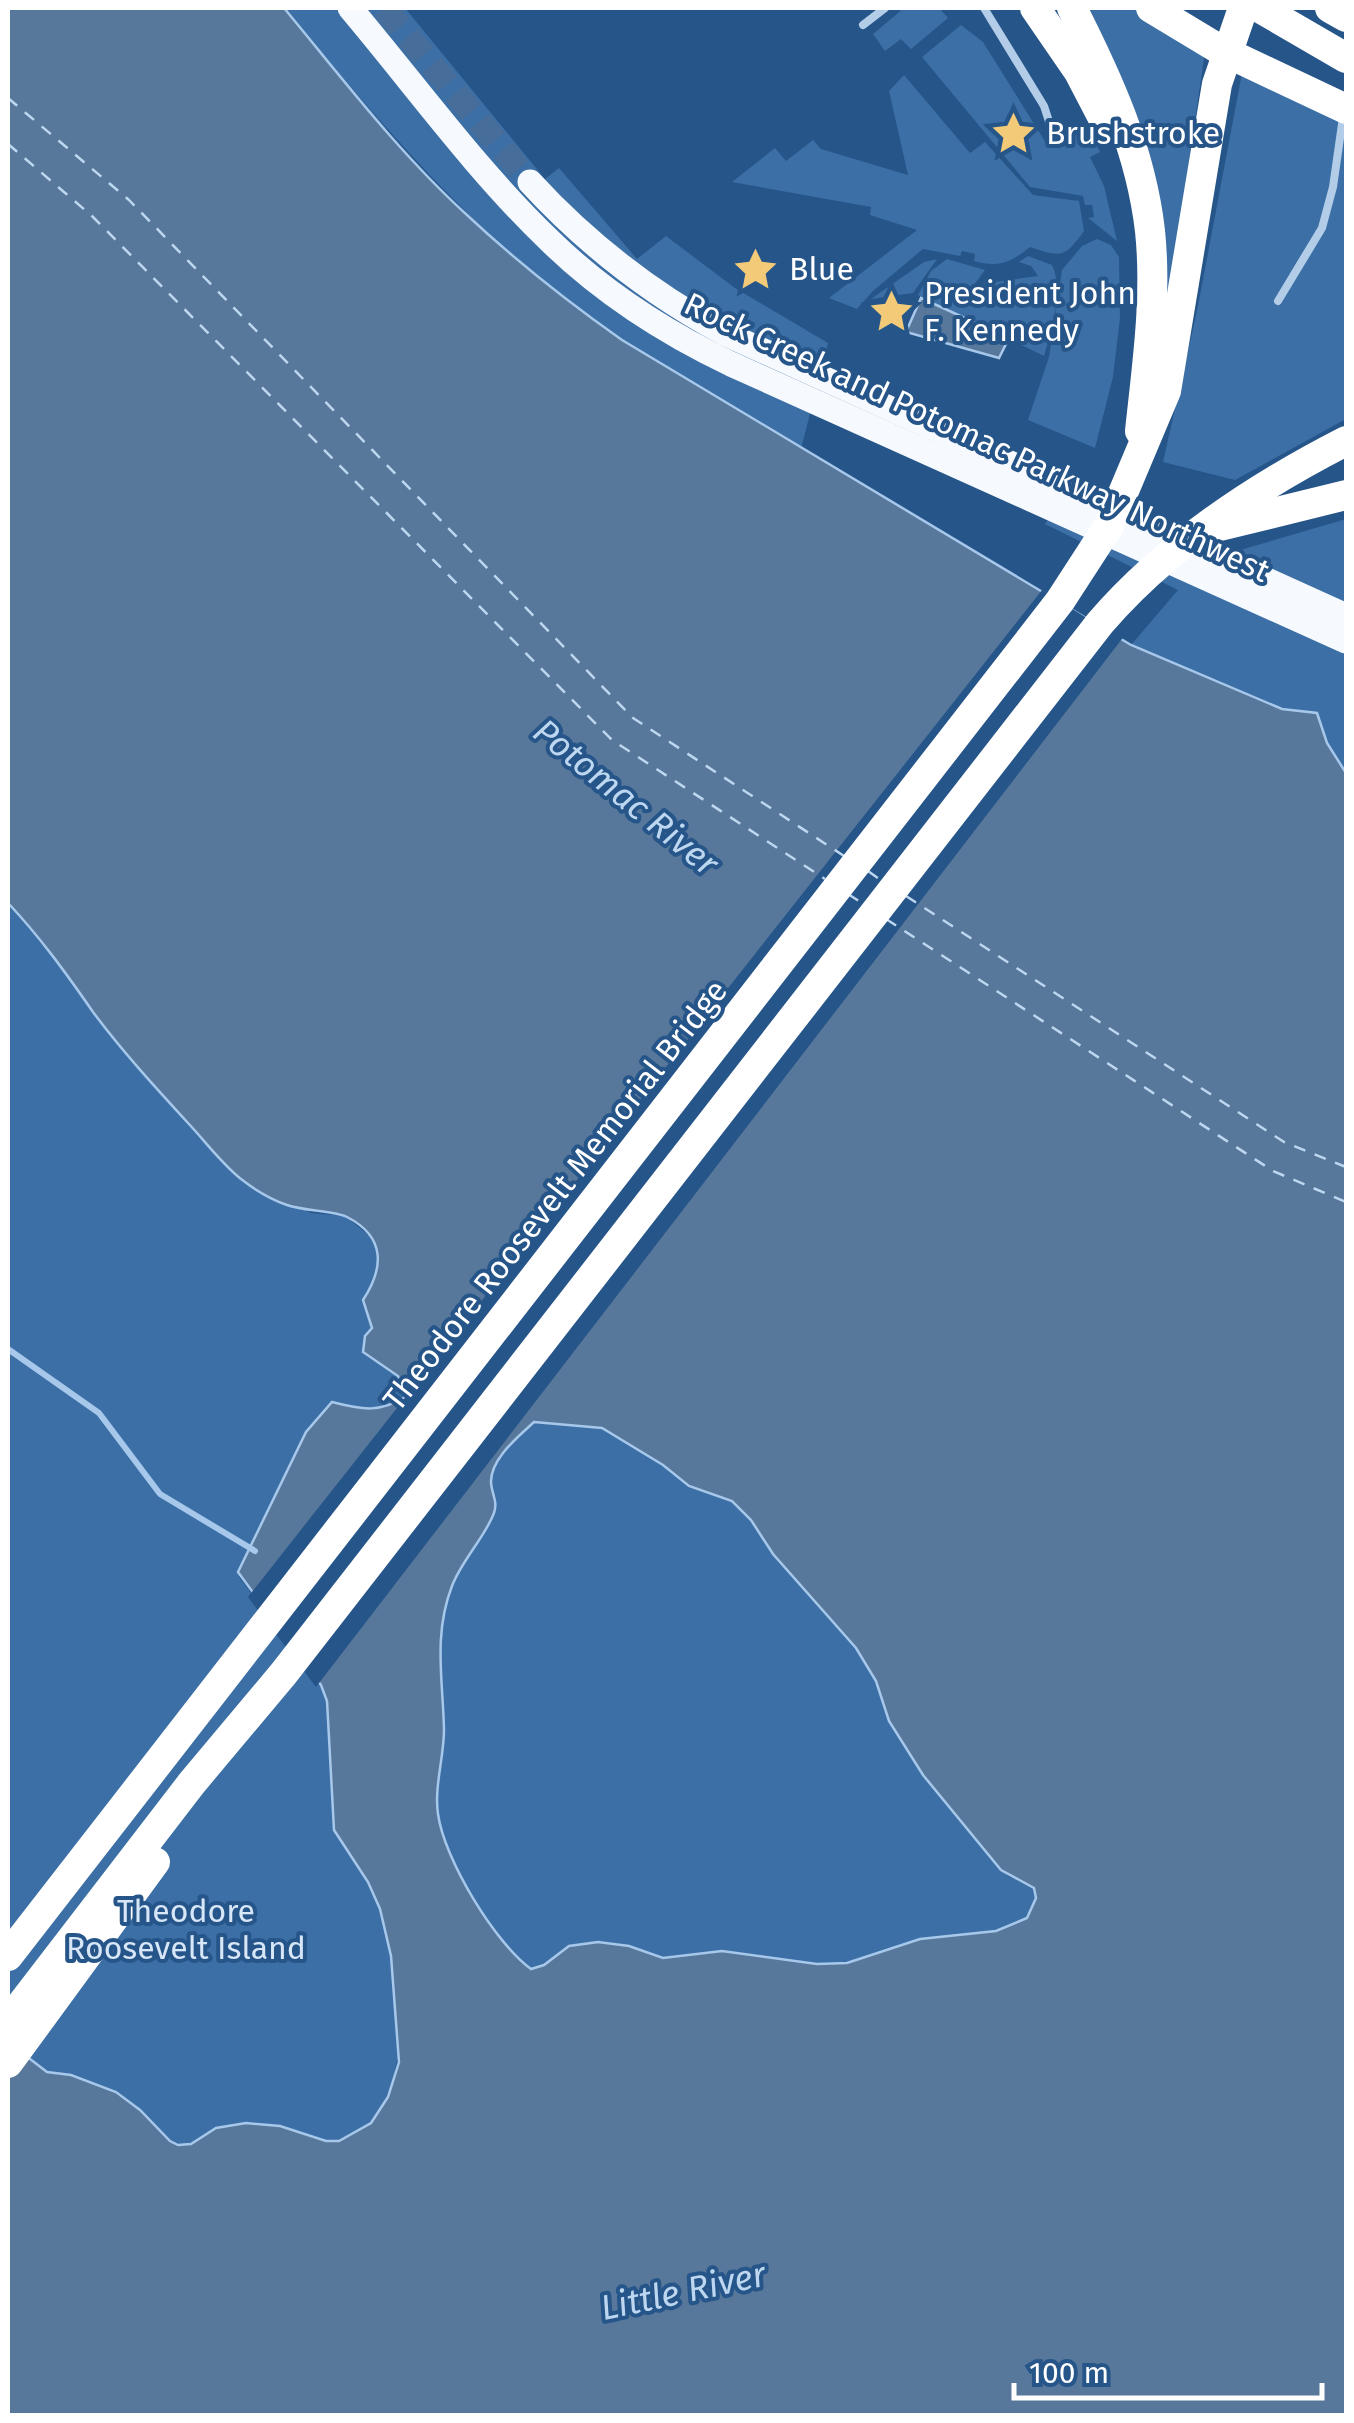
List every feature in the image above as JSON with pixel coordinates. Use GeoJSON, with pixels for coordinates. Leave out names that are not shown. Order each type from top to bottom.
{"type":"FeatureCollection","features":[{"type":"Feature","properties":{"kind":"highway"},"geometry":{"type":"LineString","coordinates":[[1035,8],[1101,112],[1126,180],[1152,298]]}},
{"type":"Feature","properties":{"kind":"highway"},"geometry":{"type":"LineString","coordinates":[[1072,8],[1126,125],[1151,236],[1149,357],[1131,477]]}},
{"type":"Feature","properties":{"kind":"highway"},"geometry":{"type":"LineString","coordinates":[[1151,8],[1219,49],[1346,108]]}},
{"type":"Feature","properties":{"kind":"highway","name":"Theodore Roosevelt Memorial Bridge"},"geometry":{"type":"LineString","coordinates":[[8,1956],[1092,555],[1131,477],[1166,391],[1217,84],[1243,8]]}},
{"type":"Feature","properties":{"kind":"highway"},"geometry":{"type":"LineString","coordinates":[[1260,8],[1346,58]]}},
{"type":"Feature","properties":{"kind":"highway"},"geometry":{"type":"LineString","coordinates":[[1330,8],[1346,17]]}},
{"type":"Feature","properties":{"kind":"highway"},"geometry":{"type":"LineString","coordinates":[[8,2022],[191,1784],[284,1673],[1092,632],[1143,578],[1202,530],[1286,473],[1346,441]]}},
{"type":"Feature","properties":{"kind":"highway"},"geometry":{"type":"LineString","coordinates":[[1202,530],[1346,495]]}},
{"type":"Feature","properties":{"kind":"highway"},"geometry":{"type":"LineString","coordinates":[[8,2062],[115,1919],[284,1673]]}},
{"type":"Feature","properties":{"kind":"main road","name":"Rock Creek and Potomac Parkway Northwest"},"geometry":{"type":"LineString","coordinates":[[350,8],[548,240],[616,298],[662,328],[731,364],[1346,641]]}},
{"type":"Feature","properties":{"kind":"main road","name":"Rock Creek and Potomac Parkway Northwest"},"geometry":{"type":"LineString","coordinates":[[530,182],[614,263],[668,302],[724,333],[1346,616]]}},
{"type":"Feature","properties":{"kind":"lane"},"geometry":{"type":"LineString","coordinates":[[863,26],[885,8]]}},
{"type":"Feature","properties":{"kind":"lane"},"geometry":{"type":"LineString","coordinates":[[984,8],[1044,106],[1054,140]]}},
{"type":"Feature","properties":{"kind":"lane"},"geometry":{"type":"LineString","coordinates":[[1278,302],[1322,228],[1346,108]]}},
{"type":"Feature","properties":{"kind":"green space"},"geometry":{"type":"Polygon","coordinates":[[[284,8],[405,8],[545,179],[559,168],[637,259],[666,236],[735,288],[828,343],[801,449],[624,343],[529,270],[419,163],[284,8]]]}},
{"type":"Feature","properties":{"kind":"green space"},"geometry":{"type":"Polygon","coordinates":[[[904,8],[939,8],[948,18],[911,49],[901,39],[885,51],[873,34],[904,8]]]}},
{"type":"Feature","properties":{"kind":"green space"},"geometry":{"type":"Polygon","coordinates":[[[1082,8],[1140,8],[1205,52],[1162,391],[1162,245],[1082,8]]]}},
{"type":"Feature","properties":{"kind":"green space"},"geometry":{"type":"Polygon","coordinates":[[[961,25],[983,42],[1046,143],[1090,131],[1100,152],[1090,157],[1104,186],[1117,241],[1088,218],[1094,217],[1092,205],[1085,205],[1083,196],[1030,187],[922,57],[961,25]]]}},
{"type":"Feature","properties":{"kind":"green space"},"geometry":{"type":"Polygon","coordinates":[[[1242,73],[1346,117],[1346,419],[1235,480],[1163,462],[1197,311],[1242,73]]]}},
{"type":"Feature","properties":{"kind":"green space"},"geometry":{"type":"Polygon","coordinates":[[[904,75],[970,153],[985,142],[1033,195],[1079,201],[1084,231],[1071,247],[1055,254],[1030,247],[998,264],[974,261],[975,254],[962,251],[960,256],[923,249],[857,309],[829,298],[917,230],[870,215],[871,207],[732,182],[775,148],[786,161],[813,140],[821,149],[908,175],[889,91],[904,75]]]}},
{"type":"Feature","properties":{"kind":"green space"},"geometry":{"type":"Polygon","coordinates":[[[1097,239],[1111,245],[1119,257],[1120,318],[1113,377],[1095,448],[1028,420],[1049,357],[1062,270],[1082,246],[1097,239]]]}},
{"type":"Feature","properties":{"kind":"green space"},"geometry":{"type":"Polygon","coordinates":[[[1028,256],[1052,265],[1057,286],[1056,310],[1044,356],[918,295],[931,271],[947,259],[985,270],[974,285],[1038,276],[1031,266],[1019,262],[1028,256]]]}},
{"type":"Feature","properties":{"kind":"green space"},"geometry":{"type":"Polygon","coordinates":[[[937,259],[913,293],[871,299],[924,262],[937,259]]]}},
{"type":"Feature","properties":{"kind":"green space"},"geometry":{"type":"Polygon","coordinates":[[[1075,481],[1237,551],[1346,519],[1346,773],[1327,743],[1316,713],[1282,709],[1131,645],[1178,590],[1045,524],[1075,481]]]}},
{"type":"Feature","properties":{"kind":"green space","name":"Theodore Roosevelt Island"},"geometry":{"type":"Polygon","coordinates":[[[8,903],[73,979],[134,1064],[236,1175],[311,1213],[345,1216],[376,1245],[378,1278],[363,1300],[372,1328],[408,1396],[387,1408],[356,1408],[239,1577],[321,1685],[327,1701],[334,1830],[380,1908],[391,1956],[400,2049],[388,2098],[371,2123],[339,2141],[326,2141],[280,2126],[216,2128],[191,2144],[178,2145],[140,2110],[71,2075],[47,2072],[8,2042],[8,903]]]}},
{"type":"Feature","properties":{"kind":"green space"},"geometry":{"type":"Polygon","coordinates":[[[534,1422],[602,1428],[663,1465],[689,1486],[732,1501],[751,1519],[773,1554],[856,1648],[876,1681],[889,1721],[1008,1876],[1034,1888],[1036,1898],[1028,1918],[997,1931],[920,1939],[847,1963],[817,1964],[722,1951],[663,1958],[629,1946],[569,1946],[544,1965],[531,1969],[517,1956],[473,1898],[442,1832],[437,1803],[444,1730],[441,1640],[452,1586],[494,1513],[491,1483],[495,1465],[534,1422]]]}},
{"type":"Feature","properties":{"kind":"water"},"geometry":{"type":"Polygon","coordinates":[[[8,8],[284,8],[372,115],[442,191],[523,264],[622,340],[1131,645],[1282,709],[1317,713],[1327,743],[1346,773],[1346,2415],[8,2415],[8,2042],[47,2072],[71,2075],[116,2092],[178,2145],[191,2144],[216,2128],[246,2123],[280,2126],[326,2141],[339,2141],[371,2123],[388,2097],[399,2062],[391,1956],[380,1909],[368,1882],[334,1830],[327,1701],[321,1685],[238,1572],[306,1432],[332,1402],[371,1408],[407,1396],[398,1376],[363,1352],[365,1336],[372,1328],[363,1300],[375,1276],[378,1254],[369,1234],[342,1215],[275,1200],[234,1173],[127,1055],[8,903],[8,8]],[[534,1422],[506,1449],[492,1474],[494,1513],[456,1576],[446,1604],[440,1658],[444,1730],[438,1814],[461,1876],[502,1940],[531,1969],[544,1965],[569,1946],[598,1942],[629,1946],[663,1958],[722,1951],[817,1964],[847,1963],[920,1939],[996,1931],[1027,1918],[1036,1898],[1034,1888],[1001,1870],[923,1775],[889,1721],[876,1681],[856,1648],[773,1554],[751,1520],[732,1501],[689,1486],[663,1465],[602,1428],[534,1422]]]}},
{"type":"Feature","properties":{"kind":"water"},"geometry":{"type":"Polygon","coordinates":[[[921,298],[1009,338],[999,358],[906,332],[921,298]]]}},
{"type":"Feature","properties":{"kind":"pier"},"geometry":{"type":"Polygon","coordinates":[[[1042,590],[1098,625],[1125,635],[316,1687],[248,1597],[1042,590]]]}},
{"type":"Feature","properties":{"kind":"waterway"},"geometry":{"type":"LineString","coordinates":[[8,1349],[99,1413],[160,1494],[255,1551]]}},
{"type":"Feature","properties":{"kind":"ferry route"},"geometry":{"type":"LineString","coordinates":[[8,98],[129,200],[633,718],[844,856]]}},
{"type":"Feature","properties":{"kind":"ferry route"},"geometry":{"type":"LineString","coordinates":[[8,144],[92,216],[612,740],[825,879]]}},
{"type":"Feature","properties":{"kind":"ferry route"},"geometry":{"type":"LineString","coordinates":[[868,871],[882,881]]}},
{"type":"Feature","properties":{"kind":"ferry route"},"geometry":{"type":"LineString","coordinates":[[848,894],[862,903]]}},
{"type":"Feature","properties":{"kind":"ferry route"},"geometry":{"type":"LineString","coordinates":[[906,896],[1284,1142],[1346,1167]]}},
{"type":"Feature","properties":{"kind":"ferry route"},"geometry":{"type":"LineString","coordinates":[[886,919],[1273,1171],[1346,1202]]}},
{"type":"Feature","properties":{"kind":"tunnel"},"geometry":{"type":"LineString","coordinates":[[384,8],[530,182]]}},
{"type":"Feature","properties":{"kind":"place","name":"Brushstroke"},"geometry":{"type":"Point","coordinates":[1013,133]}},
{"type":"Feature","properties":{"kind":"place","name":"Blue"},"geometry":{"type":"Point","coordinates":[756,269]}},
{"type":"Feature","properties":{"kind":"place","name":"President John F. Kennedy"},"geometry":{"type":"Point","coordinates":[891,311]}},
{"type":"Feature","properties":{"kind":"water label","name":"Potomac River"},"geometry":{"type":"Point","coordinates":[626,797]}},
{"type":"Feature","properties":{"kind":"water label","name":"Little River"},"geometry":{"type":"Point","coordinates":[683,2291]}}]}
